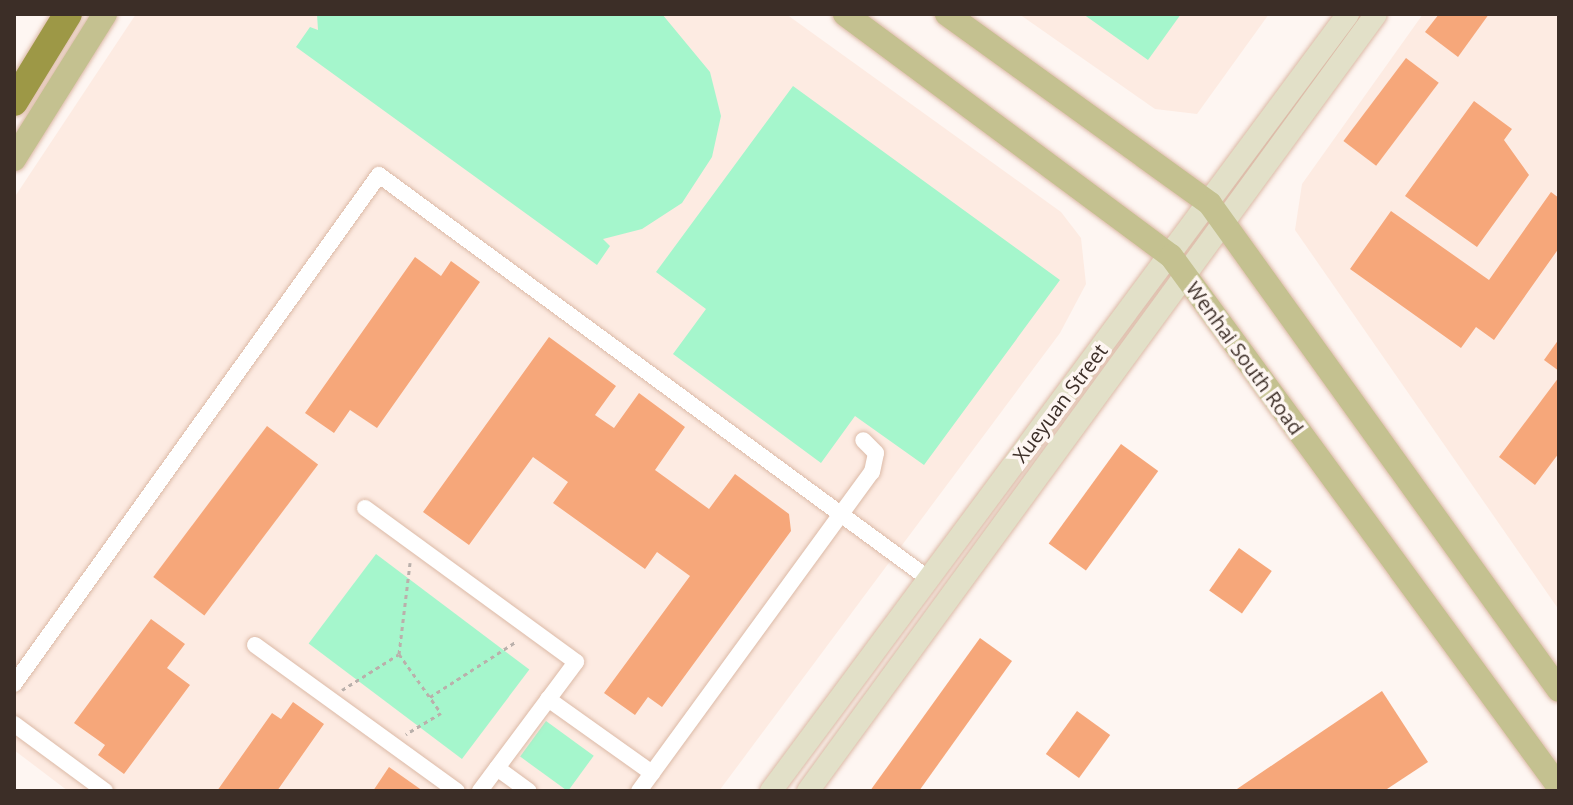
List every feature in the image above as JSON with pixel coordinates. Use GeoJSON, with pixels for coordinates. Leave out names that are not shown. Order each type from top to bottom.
{"type":"FeatureCollection","features":[{"type":"Feature","properties":{"kind":"highway"},"geometry":{"type":"LineString","coordinates":[[14,102],[68,14]]}},
{"type":"Feature","properties":{"kind":"main road"},"geometry":{"type":"LineString","coordinates":[[14,159],[105,14]]}},
{"type":"Feature","properties":{"kind":"main road","name":"Wenhai South Road"},"geometry":{"type":"LineString","coordinates":[[845,14],[1171,256],[1559,787]]}},
{"type":"Feature","properties":{"kind":"main road"},"geometry":{"type":"LineString","coordinates":[[947,14],[1210,204],[1559,690]]}},
{"type":"Feature","properties":{"kind":"main road","name":"Xueyuan Street"},"geometry":{"type":"LineString","coordinates":[[771,791],[1210,204],[1348,14]]}},
{"type":"Feature","properties":{"kind":"main road"},"geometry":{"type":"LineString","coordinates":[[808,791],[1188,279],[1376,14]]}},
{"type":"Feature","properties":{"kind":"street"},"geometry":{"type":"LineString","coordinates":[[14,684],[379,175],[929,579]]}},
{"type":"Feature","properties":{"kind":"street"},"geometry":{"type":"LineString","coordinates":[[639,791],[872,472],[876,453],[863,440]]}},
{"type":"Feature","properties":{"kind":"street"},"geometry":{"type":"LineString","coordinates":[[365,508],[576,662],[480,791]]}},
{"type":"Feature","properties":{"kind":"street"},"geometry":{"type":"LineString","coordinates":[[255,645],[457,791]]}},
{"type":"Feature","properties":{"kind":"street"},"geometry":{"type":"LineString","coordinates":[[548,699],[652,773]]}},
{"type":"Feature","properties":{"kind":"street"},"geometry":{"type":"LineString","coordinates":[[14,724],[105,791]]}},
{"type":"Feature","properties":{"kind":"street"},"geometry":{"type":"LineString","coordinates":[[497,768],[529,791]]}},
{"type":"Feature","properties":{"kind":"path"},"geometry":{"type":"LineString","coordinates":[[391,743],[441,713],[399,654],[412,542]]}},
{"type":"Feature","properties":{"kind":"path"},"geometry":{"type":"LineString","coordinates":[[430,697],[534,630]]}},
{"type":"Feature","properties":{"kind":"path"},"geometry":{"type":"LineString","coordinates":[[329,698],[399,654]]}},
{"type":"Feature","properties":{"kind":"shaded area"},"geometry":{"type":"Polygon","coordinates":[[[136,14],[786,14],[1061,212],[1081,238],[1086,284],[1060,333],[719,791],[68,791],[14,750],[14,198],[136,14]]]}},
{"type":"Feature","properties":{"kind":"shaded area"},"geometry":{"type":"Polygon","coordinates":[[[1019,14],[1269,14],[1197,114],[1155,109],[1019,14]]]}},
{"type":"Feature","properties":{"kind":"shaded area"},"geometry":{"type":"Polygon","coordinates":[[[1423,14],[1559,14],[1559,610],[1295,230],[1302,184],[1423,14]]]}},
{"type":"Feature","properties":{"kind":"green space"},"geometry":{"type":"Polygon","coordinates":[[[317,14],[662,14],[710,72],[721,116],[712,157],[682,203],[642,229],[603,239],[610,246],[597,265],[296,47],[310,27],[318,30],[317,14]]]}},
{"type":"Feature","properties":{"kind":"green space"},"geometry":{"type":"Polygon","coordinates":[[[1083,14],[1181,14],[1148,60],[1083,14]]]}},
{"type":"Feature","properties":{"kind":"green space"},"geometry":{"type":"Polygon","coordinates":[[[793,86],[1060,280],[924,465],[855,416],[821,463],[673,354],[706,309],[656,272],[793,86]]]}},
{"type":"Feature","properties":{"kind":"green space"},"geometry":{"type":"Polygon","coordinates":[[[376,554],[529,670],[462,759],[309,643],[376,554]]]}},
{"type":"Feature","properties":{"kind":"green space"},"geometry":{"type":"Polygon","coordinates":[[[546,721],[594,756],[568,791],[520,757],[546,721]]]}},
{"type":"Feature","properties":{"kind":"building"},"geometry":{"type":"Polygon","coordinates":[[[1439,14],[1489,14],[1458,57],[1425,32],[1439,14]]]}},
{"type":"Feature","properties":{"kind":"building"},"geometry":{"type":"Polygon","coordinates":[[[1406,58],[1439,83],[1376,166],[1343,141],[1406,58]]]}},
{"type":"Feature","properties":{"kind":"building"},"geometry":{"type":"Polygon","coordinates":[[[1474,101],[1512,129],[1504,140],[1529,175],[1477,247],[1405,196],[1474,101]]]}},
{"type":"Feature","properties":{"kind":"building"},"geometry":{"type":"Polygon","coordinates":[[[1551,192],[1559,198],[1559,248],[1494,340],[1476,327],[1461,348],[1350,269],[1391,211],[1489,280],[1551,192]]]}},
{"type":"Feature","properties":{"kind":"building"},"geometry":{"type":"Polygon","coordinates":[[[415,257],[441,276],[451,261],[480,282],[377,428],[350,410],[334,433],[305,413],[415,257]]]}},
{"type":"Feature","properties":{"kind":"building"},"geometry":{"type":"Polygon","coordinates":[[[549,337],[616,386],[595,415],[614,428],[639,393],[685,427],[655,470],[709,509],[735,474],[789,514],[791,531],[662,707],[648,697],[635,715],[604,693],[690,576],[657,552],[645,569],[553,503],[568,482],[533,457],[469,545],[423,512],[549,337]]]}},
{"type":"Feature","properties":{"kind":"building"},"geometry":{"type":"Polygon","coordinates":[[[1559,339],[1559,371],[1544,360],[1559,339]]]}},
{"type":"Feature","properties":{"kind":"building"},"geometry":{"type":"Polygon","coordinates":[[[1559,377],[1559,453],[1535,485],[1499,457],[1559,377]]]}},
{"type":"Feature","properties":{"kind":"building"},"geometry":{"type":"Polygon","coordinates":[[[267,426],[318,465],[204,615],[153,577],[267,426]]]}},
{"type":"Feature","properties":{"kind":"building"},"geometry":{"type":"Polygon","coordinates":[[[1121,444],[1158,471],[1086,571],[1049,544],[1121,444]]]}},
{"type":"Feature","properties":{"kind":"building"},"geometry":{"type":"Polygon","coordinates":[[[1239,548],[1272,571],[1242,614],[1209,591],[1239,548]]]}},
{"type":"Feature","properties":{"kind":"building"},"geometry":{"type":"Polygon","coordinates":[[[151,619],[185,644],[167,668],[190,685],[124,774],[98,755],[105,745],[74,723],[151,619]]]}},
{"type":"Feature","properties":{"kind":"building"},"geometry":{"type":"Polygon","coordinates":[[[980,638],[1012,661],[919,791],[870,791],[980,638]]]}},
{"type":"Feature","properties":{"kind":"building"},"geometry":{"type":"Polygon","coordinates":[[[1382,691],[1428,762],[1384,791],[1234,791],[1382,691]]]}},
{"type":"Feature","properties":{"kind":"building"},"geometry":{"type":"Polygon","coordinates":[[[293,702],[324,724],[277,791],[217,791],[272,713],[281,719],[293,702]]]}},
{"type":"Feature","properties":{"kind":"building"},"geometry":{"type":"Polygon","coordinates":[[[1077,711],[1110,735],[1079,778],[1046,754],[1077,711]]]}},
{"type":"Feature","properties":{"kind":"building"},"geometry":{"type":"Polygon","coordinates":[[[389,767],[423,791],[373,791],[389,767]]]}}]}
